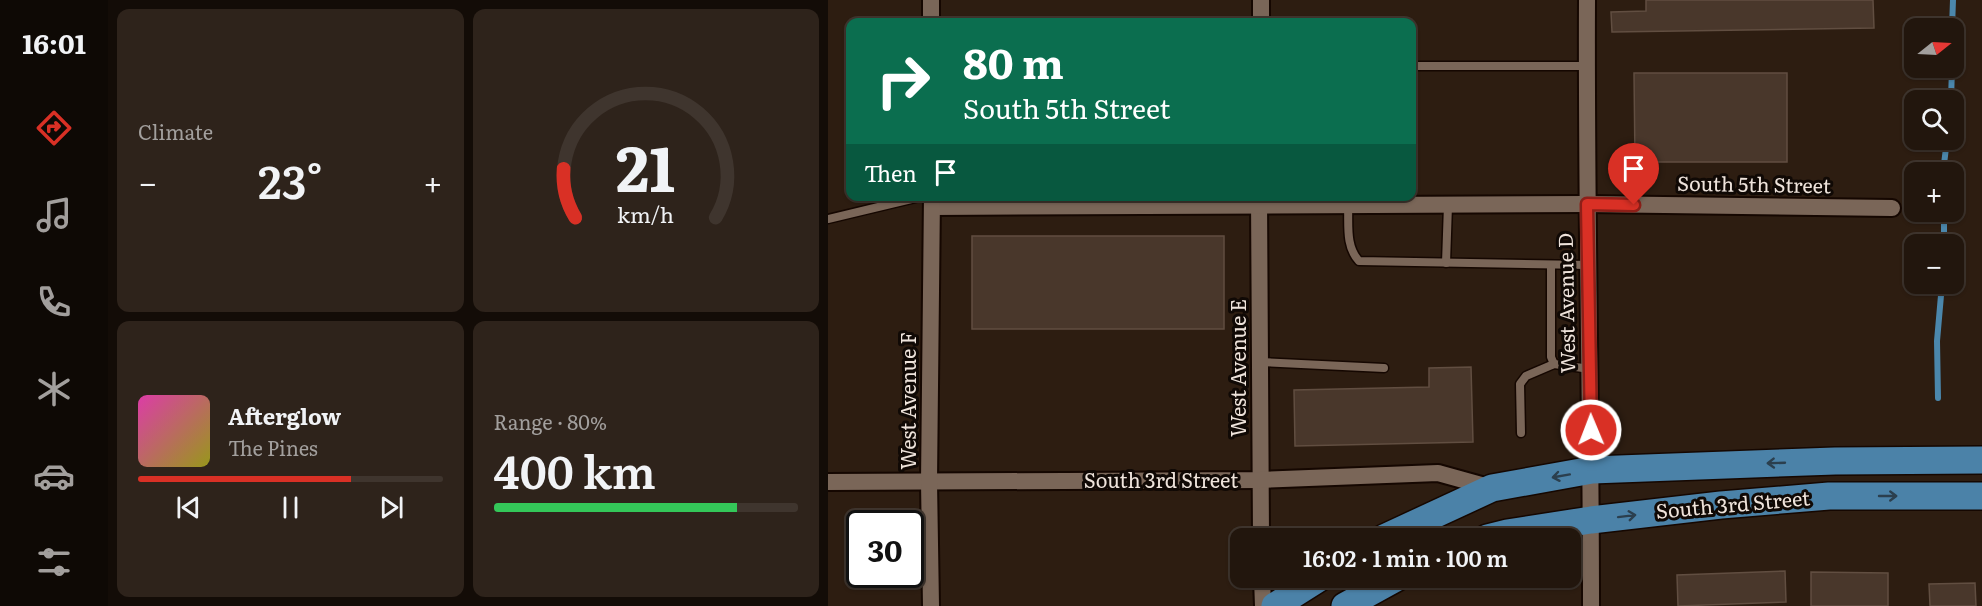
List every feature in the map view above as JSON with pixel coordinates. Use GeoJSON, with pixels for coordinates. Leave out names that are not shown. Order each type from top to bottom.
{"type":"FeatureCollection","features":[{"type":"Feature","properties":{"kind":"main road","name":"South 3rd Street"},"geometry":{"type":"LineString","coordinates":[[1406,528],[1492,488],[1592,470],[1835,461],[1982,460]]}},
{"type":"Feature","properties":{"kind":"main road","name":"South 3rd Street"},"geometry":{"type":"LineString","coordinates":[[1535,528],[1721,505],[1829,496],[1982,496]]}},
{"type":"Feature","properties":{"kind":"main road"},"geometry":{"type":"LineString","coordinates":[[1275,606],[1303,588]]}},
{"type":"Feature","properties":{"kind":"main road"},"geometry":{"type":"LineString","coordinates":[[1345,606],[1378,588]]}},
{"type":"Feature","properties":{"kind":"street"},"geometry":{"type":"LineString","coordinates":[[931,0],[931,18]]}},
{"type":"Feature","properties":{"kind":"street"},"geometry":{"type":"LineString","coordinates":[[1261,0],[1261,18]]}},
{"type":"Feature","properties":{"kind":"street","name":"West Avenue D"},"geometry":{"type":"LineString","coordinates":[[1587,0],[1592,606]]}},
{"type":"Feature","properties":{"kind":"street","name":"West Avenue F"},"geometry":{"type":"LineString","coordinates":[[929,201],[931,606]]}},
{"type":"Feature","properties":{"kind":"street","name":"South 5th Street"},"geometry":{"type":"LineString","coordinates":[[1259,201],[1348,205],[1587,204],[1892,208]]}},
{"type":"Feature","properties":{"kind":"street","name":"West Avenue E"},"geometry":{"type":"LineString","coordinates":[[1259,201],[1261,528]]}},
{"type":"Feature","properties":{"kind":"street","name":"South 3rd Street"},"geometry":{"type":"LineString","coordinates":[[828,482],[1260,480],[1438,473],[1492,488]]}},
{"type":"Feature","properties":{"kind":"street"},"geometry":{"type":"LineString","coordinates":[[1262,588],[1263,606]]}},
{"type":"Feature","properties":{"kind":"lane"},"geometry":{"type":"LineString","coordinates":[[1416,66],[1587,66]]}},
{"type":"Feature","properties":{"kind":"lane"},"geometry":{"type":"LineString","coordinates":[[828,219],[924,201]]}},
{"type":"Feature","properties":{"kind":"lane"},"geometry":{"type":"LineString","coordinates":[[1348,205],[1350,244],[1352,254],[1359,261],[1588,265]]}},
{"type":"Feature","properties":{"kind":"lane"},"geometry":{"type":"LineString","coordinates":[[1446,263],[1448,205]]}},
{"type":"Feature","properties":{"kind":"lane"},"geometry":{"type":"LineString","coordinates":[[1551,265],[1551,357],[1554,364]]}},
{"type":"Feature","properties":{"kind":"lane"},"geometry":{"type":"LineString","coordinates":[[1260,362],[1384,368]]}},
{"type":"Feature","properties":{"kind":"lane"},"geometry":{"type":"LineString","coordinates":[[1521,433],[1520,384],[1526,376],[1554,364],[1590,369]]}},
{"type":"Feature","properties":{"kind":"building"},"geometry":{"type":"Polygon","coordinates":[[[1646,0],[1873,0],[1874,28],[1612,32],[1611,12],[1646,11],[1646,0]]]}},
{"type":"Feature","properties":{"kind":"building"},"geometry":{"type":"Polygon","coordinates":[[[1634,73],[1787,73],[1787,162],[1635,162],[1634,73]]]}},
{"type":"Feature","properties":{"kind":"building"},"geometry":{"type":"Polygon","coordinates":[[[972,236],[1224,236],[1224,329],[972,329],[972,236]]]}},
{"type":"Feature","properties":{"kind":"building"},"geometry":{"type":"Polygon","coordinates":[[[1471,367],[1473,442],[1295,446],[1294,390],[1429,387],[1429,368],[1471,367]]]}},
{"type":"Feature","properties":{"kind":"building"},"geometry":{"type":"Polygon","coordinates":[[[1785,571],[1786,602],[1678,606],[1677,575],[1785,571]]]}},
{"type":"Feature","properties":{"kind":"building"},"geometry":{"type":"Polygon","coordinates":[[[1811,572],[1888,573],[1888,606],[1811,606],[1811,572]]]}},
{"type":"Feature","properties":{"kind":"building"},"geometry":{"type":"Polygon","coordinates":[[[1975,583],[1976,606],[1930,606],[1929,584],[1975,583]]]}},
{"type":"Feature","properties":{"kind":"waterway"},"geometry":{"type":"LineString","coordinates":[[1952,18],[1953,0]]}},
{"type":"Feature","properties":{"kind":"waterway"},"geometry":{"type":"LineString","coordinates":[[1951,90],[1952,78]]}},
{"type":"Feature","properties":{"kind":"waterway"},"geometry":{"type":"LineString","coordinates":[[1944,162],[1946,150]]}},
{"type":"Feature","properties":{"kind":"waterway"},"geometry":{"type":"LineString","coordinates":[[1944,222],[1944,234]]}},
{"type":"Feature","properties":{"kind":"waterway"},"geometry":{"type":"LineString","coordinates":[[1938,398],[1937,341],[1941,294]]}},
{"type":"Feature","properties":{"kind":"route"},"geometry":{"type":"LineString","coordinates":[[1591,430],[1587,204],[1634,205]]}}]}
